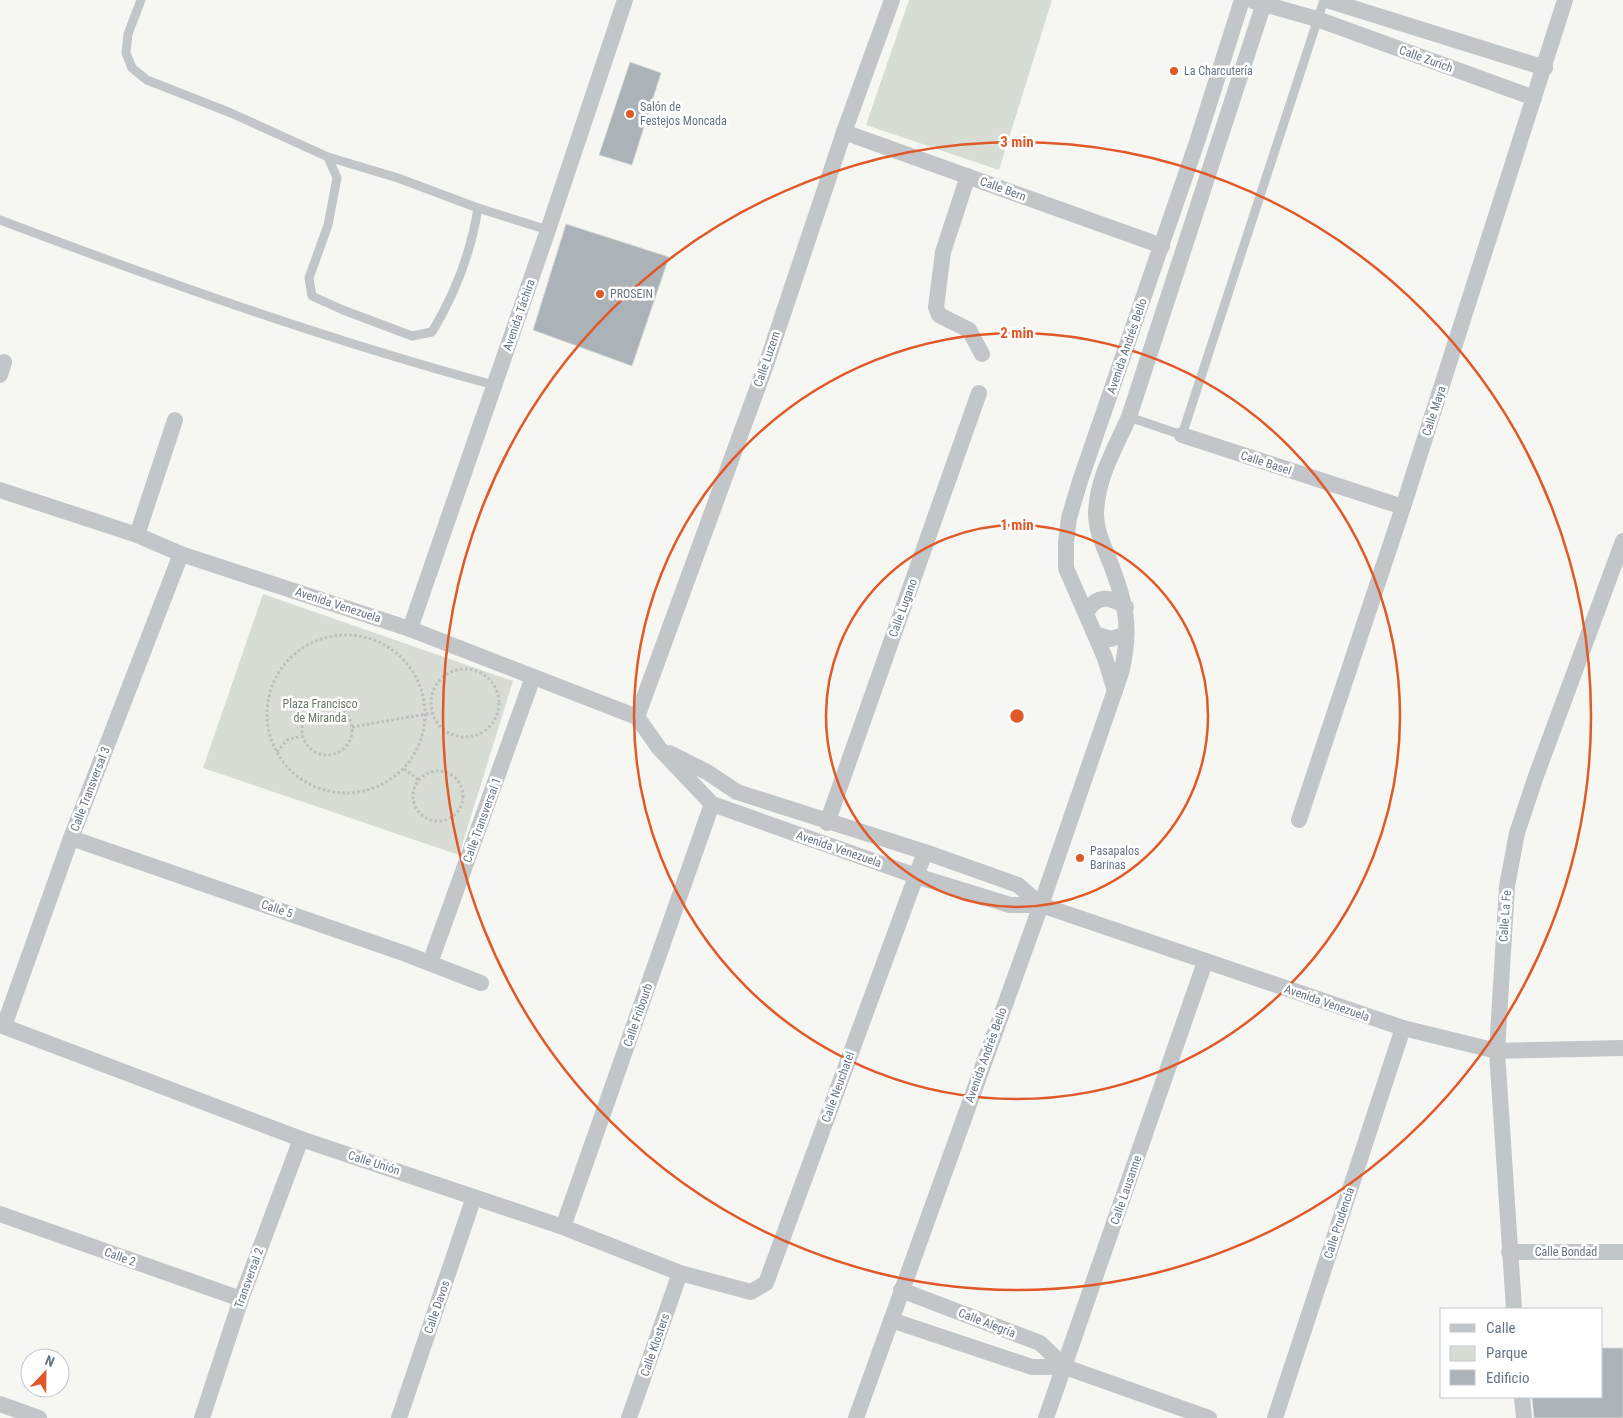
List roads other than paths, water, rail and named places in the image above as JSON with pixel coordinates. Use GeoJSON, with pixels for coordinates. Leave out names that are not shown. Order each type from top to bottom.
{"type":"FeatureCollection","features":[{"type":"Feature","properties":{"kind":"street","name":"Avenida Táchira"},"geometry":{"type":"LineString","coordinates":[[410,629],[548,230],[625,0]]}},
{"type":"Feature","properties":{"kind":"street","name":"Calle Luzern"},"geometry":{"type":"LineString","coordinates":[[636,717],[767,362],[844,132],[892,0]]}},
{"type":"Feature","properties":{"kind":"street","name":"Avenida Andrés Bello"},"geometry":{"type":"LineString","coordinates":[[1115,691],[1095,634],[1066,568],[1066,542],[1069,518],[1080,481],[1162,246],[1242,0]]}},
{"type":"Feature","properties":{"kind":"street","name":"Calle Zurich"},"geometry":{"type":"LineString","coordinates":[[1326,0],[1545,68]]}},
{"type":"Feature","properties":{"kind":"street","name":"Calle Maya"},"geometry":{"type":"LineString","coordinates":[[1299,820],[1403,507],[1545,68],[1565,0]]}},
{"type":"Feature","properties":{"kind":"street","name":"Avenida Andrés Bello"},"geometry":{"type":"LineString","coordinates":[[856,1418],[1041,905],[1115,691],[1125,656],[1126,607],[1098,528],[1096,514],[1100,487],[1107,461],[1129,417],[1260,1]]}},
{"type":"Feature","properties":{"kind":"street","name":"Calle Zurich"},"geometry":{"type":"LineString","coordinates":[[1260,1],[1318,19],[1534,98]]}},
{"type":"Feature","properties":{"kind":"street","name":"Calle Bern"},"geometry":{"type":"LineString","coordinates":[[844,132],[1162,246]]}},
{"type":"Feature","properties":{"kind":"street"},"geometry":{"type":"LineString","coordinates":[[968,176],[943,252],[936,307],[939,315],[969,330],[982,354]]}},
{"type":"Feature","properties":{"kind":"street","name":"Calle Lugano"},"geometry":{"type":"LineString","coordinates":[[827,823],[978,393]]}},
{"type":"Feature","properties":{"kind":"street"},"geometry":{"type":"LineString","coordinates":[[137,535],[174,420]]}},
{"type":"Feature","properties":{"kind":"street","name":"Calle Basel"},"geometry":{"type":"LineString","coordinates":[[1182,435],[1403,507]]}},
{"type":"Feature","properties":{"kind":"street","name":"Avenida Venezuela"},"geometry":{"type":"LineString","coordinates":[[0,490],[137,535],[181,554],[410,629],[636,717],[659,748],[712,804],[916,876],[1010,906],[1041,905],[1403,1028],[1497,1051],[1623,1048]]}},
{"type":"Feature","properties":{"kind":"street","name":"Calle La Fe"},"geometry":{"type":"LineString","coordinates":[[1514,1308],[1497,1051],[1507,886],[1518,833],[1536,776],[1623,541]]}},
{"type":"Feature","properties":{"kind":"street","name":"Calle Transversal 3"},"geometry":{"type":"LineString","coordinates":[[2,1026],[71,838],[181,554]]}},
{"type":"Feature","properties":{"kind":"street"},"geometry":{"type":"LineString","coordinates":[[1086,613],[1095,601],[1102,598],[1113,599],[1126,607]]}},
{"type":"Feature","properties":{"kind":"street"},"geometry":{"type":"LineString","coordinates":[[1095,634],[1111,639],[1126,634]]}},
{"type":"Feature","properties":{"kind":"street","name":"Calle Transversal 1"},"geometry":{"type":"LineString","coordinates":[[430,963],[533,677]]}},
{"type":"Feature","properties":{"kind":"street","name":"Avenida Venezuela"},"geometry":{"type":"LineString","coordinates":[[659,748],[707,772],[737,792],[827,823],[925,852],[1018,885],[1041,905]]}},
{"type":"Feature","properties":{"kind":"street","name":"Calle Fribourb"},"geometry":{"type":"LineString","coordinates":[[563,1227],[712,804]]}},
{"type":"Feature","properties":{"kind":"street","name":"Calle 5"},"geometry":{"type":"LineString","coordinates":[[71,838],[430,963],[481,983]]}},
{"type":"Feature","properties":{"kind":"street","name":"Calle Neuchatel"},"geometry":{"type":"LineString","coordinates":[[750,1292],[766,1282],[925,852]]}},
{"type":"Feature","properties":{"kind":"street","name":"Calle Lausanne"},"geometry":{"type":"LineString","coordinates":[[1046,1418],[1205,962]]}},
{"type":"Feature","properties":{"kind":"street","name":"Calle Unión"},"geometry":{"type":"LineString","coordinates":[[2,1026],[301,1139],[563,1227],[680,1273],[750,1292]]}},
{"type":"Feature","properties":{"kind":"street","name":"Calle Prudencia"},"geometry":{"type":"LineString","coordinates":[[1275,1418],[1403,1028]]}},
{"type":"Feature","properties":{"kind":"street","name":"Transversal 2"},"geometry":{"type":"LineString","coordinates":[[202,1418],[241,1299],[301,1139]]}},
{"type":"Feature","properties":{"kind":"street","name":"Calle Davos"},"geometry":{"type":"LineString","coordinates":[[399,1418],[474,1196]]}},
{"type":"Feature","properties":{"kind":"street","name":"Calle 2"},"geometry":{"type":"LineString","coordinates":[[0,1214],[241,1299]]}},
{"type":"Feature","properties":{"kind":"street","name":"Calle Bondad"},"geometry":{"type":"LineString","coordinates":[[1509,1252],[1623,1252]]}},
{"type":"Feature","properties":{"kind":"street","name":"Calle Klosters"},"geometry":{"type":"LineString","coordinates":[[629,1418],[680,1273]]}},
{"type":"Feature","properties":{"kind":"street","name":"Calle Alegría"},"geometry":{"type":"LineString","coordinates":[[901,1290],[1040,1343],[1065,1367]]}},
{"type":"Feature","properties":{"kind":"street","name":"Calle Alegría"},"geometry":{"type":"LineString","coordinates":[[890,1320],[1032,1367],[1065,1367],[1209,1418]]}},
{"type":"Feature","properties":{"kind":"street"},"geometry":{"type":"LineString","coordinates":[[1522,1398],[1524,1418]]}},
{"type":"Feature","properties":{"kind":"street"},"geometry":{"type":"LineString","coordinates":[[0,1404],[39,1418]]}},
{"type":"Feature","properties":{"kind":"lane"},"geometry":{"type":"LineString","coordinates":[[141,0],[128,34],[126,53],[132,68],[147,80],[231,113],[328,157],[398,178],[478,208],[548,230]]}},
{"type":"Feature","properties":{"kind":"lane"},"geometry":{"type":"LineString","coordinates":[[1182,435],[1318,19],[1326,0]]}},
{"type":"Feature","properties":{"kind":"lane"},"geometry":{"type":"LineString","coordinates":[[328,157],[337,178],[328,224],[309,278],[312,296],[412,336],[432,332],[451,301],[475,229],[478,208]]}},
{"type":"Feature","properties":{"kind":"lane"},"geometry":{"type":"LineString","coordinates":[[0,220],[96,257],[295,324],[494,385]]}},
{"type":"Feature","properties":{"kind":"lane","name":"Calle Basel"},"geometry":{"type":"LineString","coordinates":[[1129,417],[1182,435]]}},
{"type":"Feature","properties":{"kind":"place","name":"La Charcutería"},"geometry":{"type":"Point","coordinates":[1174,71]}},
{"type":"Feature","properties":{"kind":"place","name":"Salón de Festejos Moncada"},"geometry":{"type":"Point","coordinates":[630,114]}},
{"type":"Feature","properties":{"kind":"place","name":"PROSEIN"},"geometry":{"type":"Point","coordinates":[600,294]}},
{"type":"Feature","properties":{"kind":"place","name":"Pasapalos Barinas"},"geometry":{"type":"Point","coordinates":[1080,858]}},
{"type":"Feature","properties":{"kind":"park label","name":"Plaza Francisco de Miranda"},"geometry":{"type":"Point","coordinates":[320,711]}}]}
